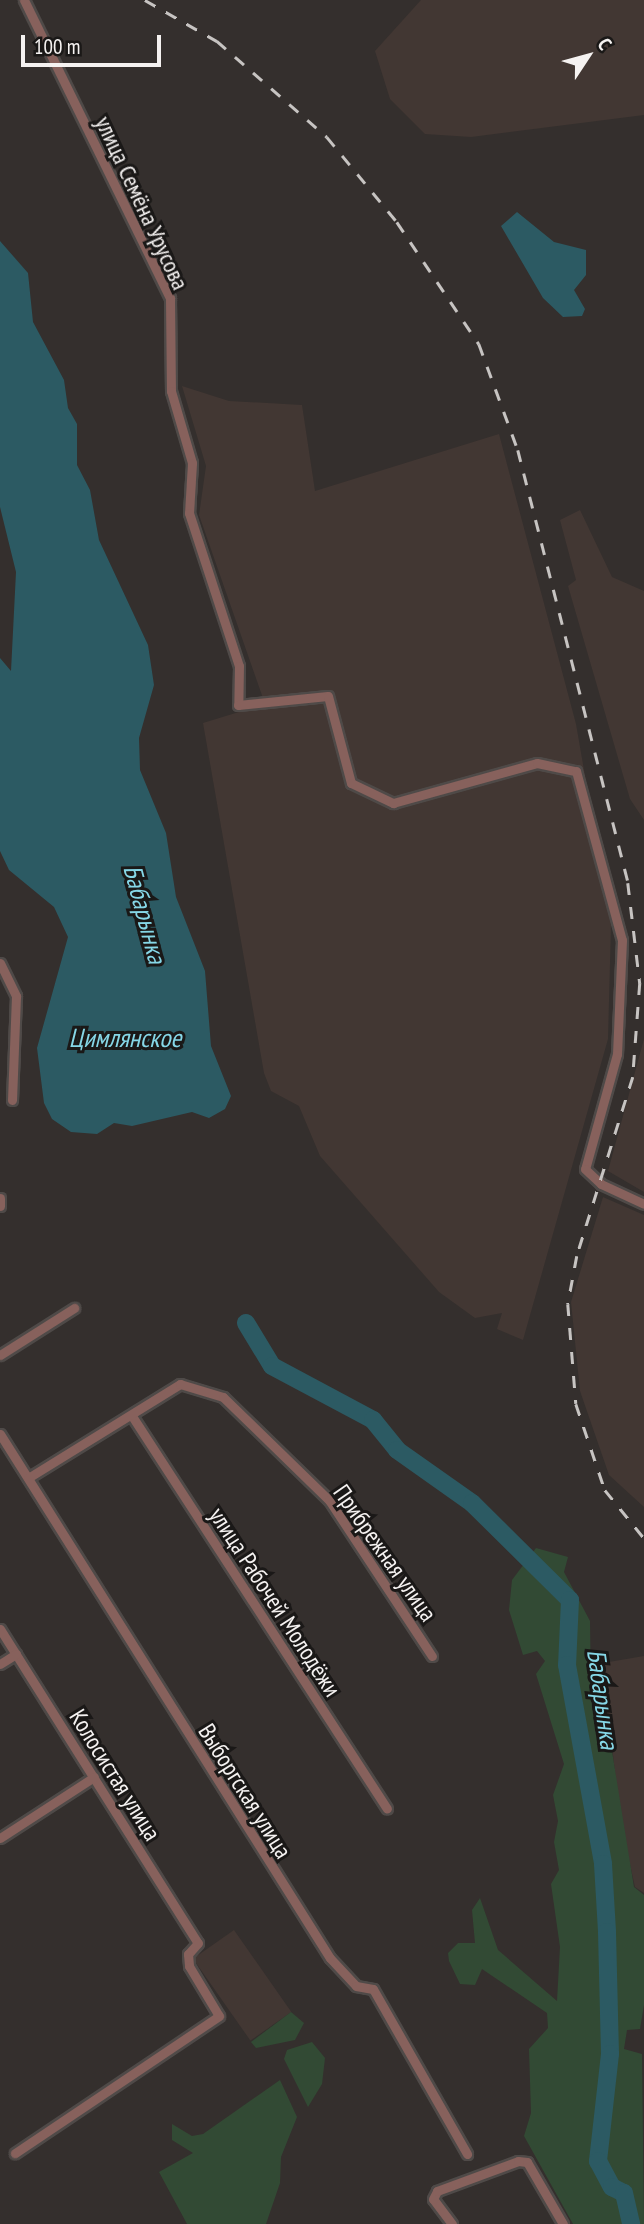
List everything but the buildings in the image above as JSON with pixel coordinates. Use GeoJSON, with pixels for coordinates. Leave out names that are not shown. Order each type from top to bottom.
{"type":"FeatureCollection","features":[{"type":"Feature","properties":{"kind":"street","name":"улица Семёна Урусова"},"geometry":{"type":"LineString","coordinates":[[24,0],[170,298],[171,391],[192,463],[189,513],[239,666],[238,705],[328,696],[351,783],[393,803],[537,762],[576,771],[622,940],[617,1054],[585,1169],[601,1184],[644,1204]]}},
{"type":"Feature","properties":{"kind":"street"},"geometry":{"type":"LineString","coordinates":[[0,962],[16,996],[12,1100]]}},
{"type":"Feature","properties":{"kind":"street"},"geometry":{"type":"LineString","coordinates":[[0,1355],[74,1308]]}},
{"type":"Feature","properties":{"kind":"street","name":"Прибрежная улица"},"geometry":{"type":"LineString","coordinates":[[28,1478],[180,1384],[223,1397],[329,1500],[432,1656]]}},
{"type":"Feature","properties":{"kind":"street","name":"улица Рабочей Молодёжи"},"geometry":{"type":"LineString","coordinates":[[131,1416],[387,1808]]}},
{"type":"Feature","properties":{"kind":"street","name":"Выборгская улица"},"geometry":{"type":"LineString","coordinates":[[0,1434],[330,1958],[356,1986],[373,1989],[467,2154]]}},
{"type":"Feature","properties":{"kind":"street","name":"Колосистая улица"},"geometry":{"type":"LineString","coordinates":[[0,1629],[198,1943],[188,1954],[189,1966],[219,2016],[15,2153]]}},
{"type":"Feature","properties":{"kind":"street"},"geometry":{"type":"LineString","coordinates":[[0,1664],[16,1654]]}},
{"type":"Feature","properties":{"kind":"street"},"geometry":{"type":"LineString","coordinates":[[0,1838],[94,1777]]}},
{"type":"Feature","properties":{"kind":"street"},"geometry":{"type":"LineString","coordinates":[[452,2224],[433,2199],[437,2191],[518,2161],[527,2162],[563,2224]]}},
{"type":"Feature","properties":{"kind":"shaded area"},"geometry":{"type":"Polygon","coordinates":[[[421,0],[644,0],[644,115],[471,137],[425,134],[390,99],[375,51],[421,0]]]}},
{"type":"Feature","properties":{"kind":"shaded area"},"geometry":{"type":"Polygon","coordinates":[[[182,386],[229,401],[302,405],[315,491],[499,434],[576,724],[611,925],[608,1039],[523,1340],[497,1329],[502,1313],[475,1318],[439,1292],[320,1156],[299,1106],[271,1091],[264,1073],[203,723],[265,704],[199,515],[206,466],[182,386]]]}},
{"type":"Feature","properties":{"kind":"shaded area"},"geometry":{"type":"Polygon","coordinates":[[[580,510],[612,577],[644,591],[644,820],[630,799],[568,586],[576,580],[560,520],[580,510]]]}},
{"type":"Feature","properties":{"kind":"shaded area"},"geometry":{"type":"Polygon","coordinates":[[[644,1039],[644,1192],[608,1171],[644,1039]]]}},
{"type":"Feature","properties":{"kind":"shaded area"},"geometry":{"type":"Polygon","coordinates":[[[603,1197],[644,1215],[644,1507],[609,1475],[580,1391],[571,1302],[603,1197]]]}},
{"type":"Feature","properties":{"kind":"shaded area"},"geometry":{"type":"Polygon","coordinates":[[[644,1656],[644,1893],[635,1887],[620,1819],[603,1663],[644,1656]]]}},
{"type":"Feature","properties":{"kind":"shaded area"},"geometry":{"type":"Polygon","coordinates":[[[234,1930],[291,2012],[250,2041],[193,1959],[234,1930]]]}},
{"type":"Feature","properties":{"kind":"green space"},"geometry":{"type":"Polygon","coordinates":[[[536,1548],[568,1557],[564,1572],[590,1621],[591,1695],[611,1745],[634,1887],[644,1895],[644,2005],[640,2029],[627,2030],[624,2049],[642,2054],[644,2224],[573,2224],[524,2136],[531,2113],[529,2049],[548,2028],[547,2013],[482,1969],[475,1985],[460,1984],[449,1961],[448,1953],[458,1943],[475,1943],[472,1910],[480,1898],[498,1950],[557,2001],[560,1947],[551,1884],[559,1870],[554,1842],[558,1821],[553,1795],[564,1764],[536,1674],[545,1661],[537,1651],[523,1655],[509,1610],[512,1580],[536,1548]]]}},
{"type":"Feature","properties":{"kind":"green space"},"geometry":{"type":"Polygon","coordinates":[[[291,2012],[304,2023],[295,2040],[256,2048],[251,2042],[291,2012]]]}},
{"type":"Feature","properties":{"kind":"green space"},"geometry":{"type":"Polygon","coordinates":[[[312,2042],[325,2058],[322,2084],[308,2107],[284,2059],[287,2050],[312,2042]]]}},
{"type":"Feature","properties":{"kind":"green space"},"geometry":{"type":"Polygon","coordinates":[[[280,2080],[297,2117],[281,2157],[280,2183],[266,2224],[187,2224],[159,2172],[193,2153],[172,2140],[172,2124],[192,2136],[203,2134],[280,2080]]]}},
{"type":"Feature","properties":{"kind":"water"},"geometry":{"type":"Polygon","coordinates":[[[517,212],[554,242],[586,250],[586,275],[574,290],[585,309],[582,316],[563,317],[543,298],[501,226],[517,212]]]}},
{"type":"Feature","properties":{"kind":"water","name":"Цимлянское"},"geometry":{"type":"Polygon","coordinates":[[[0,241],[28,273],[33,322],[64,380],[68,408],[77,424],[77,465],[90,490],[99,540],[148,645],[154,685],[139,738],[140,770],[166,833],[176,897],[205,971],[211,1046],[231,1096],[225,1109],[209,1118],[192,1112],[132,1126],[114,1123],[97,1134],[71,1132],[52,1119],[44,1103],[37,1048],[68,937],[54,907],[9,870],[0,851],[0,658],[11,671],[16,572],[0,507],[0,241]]]}},
{"type":"Feature","properties":{"kind":"waterway","name":"Бабарынка"},"geometry":{"type":"LineString","coordinates":[[246,1323],[272,1366],[373,1420],[397,1450],[472,1503],[570,1600],[567,1665],[603,1864],[607,1932],[610,2054],[598,2161],[612,2187],[624,2193],[631,2224]]}},
{"type":"Feature","properties":{"kind":"railway"},"geometry":{"type":"LineString","coordinates":[[145,0],[217,41],[327,137],[397,222],[479,344],[518,450],[628,883],[640,983],[633,1077],[577,1256],[568,1304],[576,1404],[605,1490],[644,1538]]}}]}
